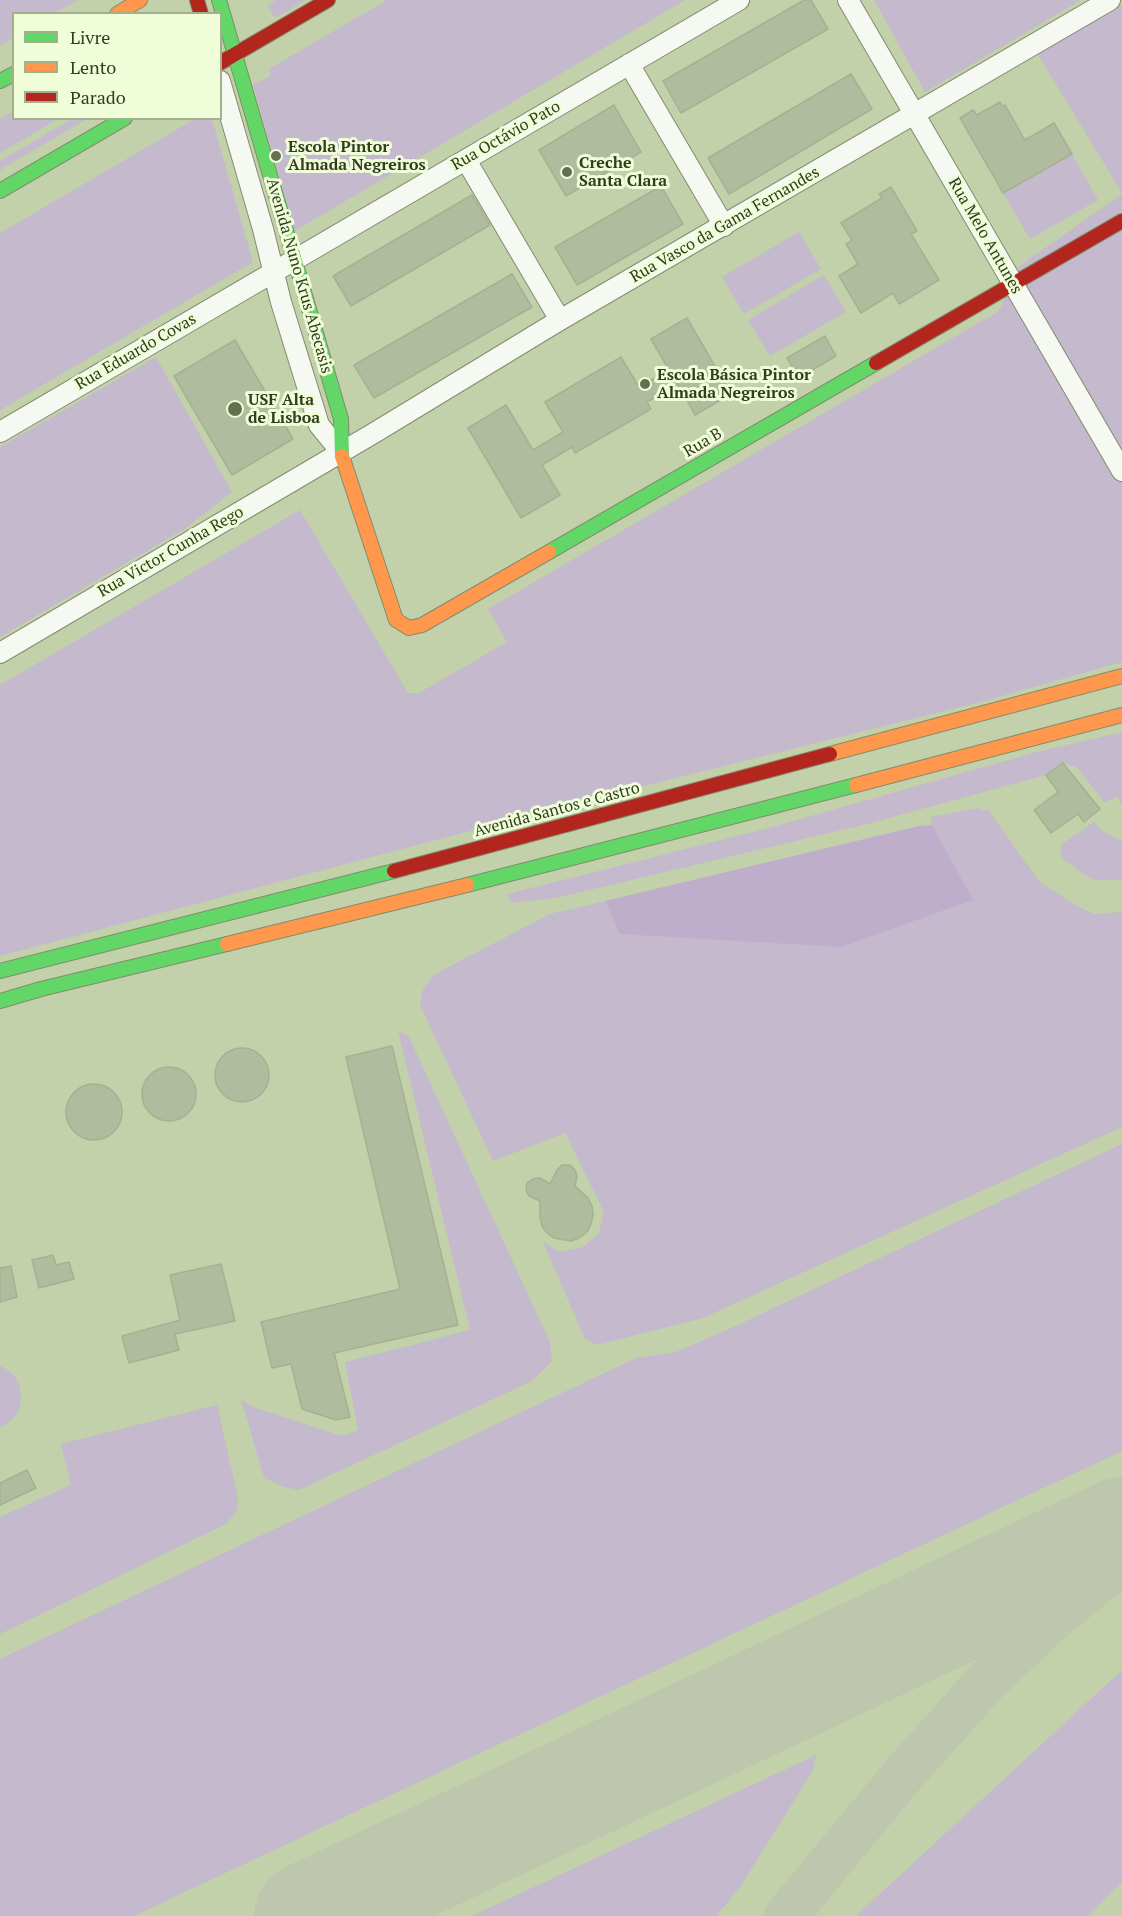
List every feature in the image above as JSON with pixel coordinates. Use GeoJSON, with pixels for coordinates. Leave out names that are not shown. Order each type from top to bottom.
{"type":"FeatureCollection","features":[{"type":"Feature","properties":{"kind":"main road"},"geometry":{"type":"LineString","coordinates":[[120,12],[140,0]]}},
{"type":"Feature","properties":{"kind":"main road","name":"Avenida Nuno Krus Abecasis"},"geometry":{"type":"LineString","coordinates":[[219,0],[340,419],[341,452]]}},
{"type":"Feature","properties":{"kind":"main road"},"geometry":{"type":"LineString","coordinates":[[222,62],[328,0]]}},
{"type":"Feature","properties":{"kind":"main road"},"geometry":{"type":"LineString","coordinates":[[0,191],[122,120]]}},
{"type":"Feature","properties":{"kind":"main road","name":"Rua B"},"geometry":{"type":"LineString","coordinates":[[341,452],[396,620],[409,628],[422,625],[1122,220]]}},
{"type":"Feature","properties":{"kind":"main road","name":"Avenida Santos e Castro"},"geometry":{"type":"LineString","coordinates":[[0,971],[324,890],[1122,676]]}},
{"type":"Feature","properties":{"kind":"main road"},"geometry":{"type":"LineString","coordinates":[[0,1001],[514,874],[1122,714]]}},
{"type":"Feature","properties":{"kind":"street","name":"Rua Octávio Pato"},"geometry":{"type":"LineString","coordinates":[[273,272],[739,0]]}},
{"type":"Feature","properties":{"kind":"street","name":"Rua Melo Antunes"},"geometry":{"type":"LineString","coordinates":[[848,0],[1122,471]]}},
{"type":"Feature","properties":{"kind":"street","name":"Rua Vasco da Gama Fernandes"},"geometry":{"type":"LineString","coordinates":[[341,452],[560,320],[1110,0]]}},
{"type":"Feature","properties":{"kind":"street"},"geometry":{"type":"LineString","coordinates":[[629,64],[724,226]]}},
{"type":"Feature","properties":{"kind":"street","name":"Avenida Nuno Krus Abecasis"},"geometry":{"type":"LineString","coordinates":[[222,88],[263,229],[273,272],[319,425],[341,452]]}},
{"type":"Feature","properties":{"kind":"street"},"geometry":{"type":"LineString","coordinates":[[466,160],[560,320]]}},
{"type":"Feature","properties":{"kind":"street","name":"Rua Eduardo Covas"},"geometry":{"type":"LineString","coordinates":[[0,432],[273,272]]}},
{"type":"Feature","properties":{"kind":"street","name":"Rua Victor Cunha Rego"},"geometry":{"type":"LineString","coordinates":[[0,652],[341,452]]}},
{"type":"Feature","properties":{"kind":"shaded area"},"geometry":{"type":"Polygon","coordinates":[[[0,0],[78,0],[57,12],[12,12],[12,39],[0,46],[0,0]]]}},
{"type":"Feature","properties":{"kind":"shaded area"},"geometry":{"type":"Polygon","coordinates":[[[276,0],[306,0],[275,18],[267,5],[276,0]]]}},
{"type":"Feature","properties":{"kind":"shaded area"},"geometry":{"type":"Polygon","coordinates":[[[387,0],[685,0],[295,231],[253,85],[271,75],[269,69],[387,0]]]}},
{"type":"Feature","properties":{"kind":"shaded area"},"geometry":{"type":"Polygon","coordinates":[[[874,0],[1081,0],[925,92],[874,0]]]}},
{"type":"Feature","properties":{"kind":"shaded area"},"geometry":{"type":"Polygon","coordinates":[[[1122,5],[1122,193],[1037,53],[1122,5]]]}},
{"type":"Feature","properties":{"kind":"shaded area"},"geometry":{"type":"Polygon","coordinates":[[[12,112],[12,120],[56,120],[0,153],[0,119],[12,112]]]}},
{"type":"Feature","properties":{"kind":"shaded area"},"geometry":{"type":"Polygon","coordinates":[[[70,120],[85,120],[0,170],[0,161],[70,120]]]}},
{"type":"Feature","properties":{"kind":"shaded area"},"geometry":{"type":"Polygon","coordinates":[[[193,120],[212,120],[253,262],[0,410],[0,233],[193,120]]]}},
{"type":"Feature","properties":{"kind":"shaded area"},"geometry":{"type":"Polygon","coordinates":[[[1072,154],[1098,200],[1030,239],[1003,193],[1072,154]]]}},
{"type":"Feature","properties":{"kind":"shaded area"},"geometry":{"type":"Polygon","coordinates":[[[1122,194],[1122,662],[988,700],[560,807],[0,956],[0,685],[300,510],[408,693],[419,693],[507,642],[488,609],[999,311],[1018,267],[1122,194]]]}},
{"type":"Feature","properties":{"kind":"shaded area"},"geometry":{"type":"Polygon","coordinates":[[[799,232],[821,269],[744,314],[722,277],[799,232]]]}},
{"type":"Feature","properties":{"kind":"shaded area"},"geometry":{"type":"Polygon","coordinates":[[[824,275],[846,312],[770,356],[748,320],[824,275]]]}},
{"type":"Feature","properties":{"kind":"shaded area"},"geometry":{"type":"Polygon","coordinates":[[[156,357],[232,492],[186,528],[0,637],[0,447],[156,357]]]}},
{"type":"Feature","properties":{"kind":"shaded area"},"geometry":{"type":"Polygon","coordinates":[[[1122,732],[1122,807],[1118,797],[1104,802],[1078,768],[1063,763],[1046,775],[871,823],[556,898],[512,903],[507,894],[765,829],[1037,752],[1122,732]]]}},
{"type":"Feature","properties":{"kind":"shaded area"},"geometry":{"type":"Polygon","coordinates":[[[977,808],[989,811],[1039,881],[1075,905],[1094,914],[1122,912],[1122,1127],[703,1318],[597,1345],[585,1339],[543,1242],[560,1252],[583,1247],[599,1233],[604,1212],[565,1133],[493,1161],[420,1005],[423,989],[433,975],[550,914],[605,901],[620,934],[972,901],[930,817],[977,808]]]}},
{"type":"Feature","properties":{"kind":"shaded area"},"geometry":{"type":"Polygon","coordinates":[[[1094,822],[1104,832],[1122,841],[1122,880],[1095,880],[1063,859],[1060,851],[1062,844],[1094,822]]]}},
{"type":"Feature","properties":{"kind":"shaded area"},"geometry":{"type":"Polygon","coordinates":[[[932,825],[973,900],[841,947],[620,934],[605,901],[919,826],[932,825]]]}},
{"type":"Feature","properties":{"kind":"shaded area"},"geometry":{"type":"Polygon","coordinates":[[[398,1031],[409,1037],[550,1342],[552,1361],[532,1381],[299,1490],[284,1487],[264,1478],[241,1399],[253,1407],[342,1436],[358,1430],[345,1362],[470,1330],[398,1031]]]}},
{"type":"Feature","properties":{"kind":"shaded area"},"geometry":{"type":"Polygon","coordinates":[[[1122,1144],[1122,1451],[134,1916],[0,1916],[0,1659],[636,1358],[676,1352],[727,1330],[1122,1144]]]}},
{"type":"Feature","properties":{"kind":"shaded area"},"geometry":{"type":"Polygon","coordinates":[[[0,1365],[13,1374],[19,1384],[21,1395],[20,1407],[14,1418],[0,1428],[0,1365]]]}},
{"type":"Feature","properties":{"kind":"shaded area"},"geometry":{"type":"Polygon","coordinates":[[[217,1405],[238,1498],[237,1511],[226,1524],[0,1634],[0,1517],[71,1485],[61,1444],[217,1405]]]}},
{"type":"Feature","properties":{"kind":"shaded area"},"geometry":{"type":"Polygon","coordinates":[[[1122,1670],[1122,1882],[1087,1916],[856,1916],[1122,1670]]]}},
{"type":"Feature","properties":{"kind":"shaded area"},"geometry":{"type":"Polygon","coordinates":[[[816,1755],[812,1772],[740,1887],[716,1916],[472,1916],[816,1755]]]}},
{"type":"Feature","properties":{"kind":"building"},"geometry":{"type":"Polygon","coordinates":[[[804,0],[811,0],[828,29],[681,113],[663,81],[804,0]]]}},
{"type":"Feature","properties":{"kind":"building"},"geometry":{"type":"Polygon","coordinates":[[[851,74],[872,109],[729,194],[708,158],[851,74]]]}},
{"type":"Feature","properties":{"kind":"building"},"geometry":{"type":"Polygon","coordinates":[[[1000,102],[1002,106],[1005,105],[1025,140],[1054,123],[1072,154],[1003,193],[960,118],[973,110],[977,115],[1000,102]]]}},
{"type":"Feature","properties":{"kind":"building"},"geometry":{"type":"Polygon","coordinates":[[[614,105],[641,152],[566,196],[539,150],[614,105]]]}},
{"type":"Feature","properties":{"kind":"building"},"geometry":{"type":"Polygon","coordinates":[[[661,186],[683,224],[577,285],[555,247],[661,186]]]}},
{"type":"Feature","properties":{"kind":"building"},"geometry":{"type":"Polygon","coordinates":[[[891,187],[917,231],[911,234],[939,280],[899,304],[893,293],[861,313],[839,276],[858,264],[846,244],[852,240],[841,223],[882,198],[879,194],[891,187]]]}},
{"type":"Feature","properties":{"kind":"building"},"geometry":{"type":"Polygon","coordinates":[[[472,195],[490,225],[351,306],[333,276],[472,195]]]}},
{"type":"Feature","properties":{"kind":"building"},"geometry":{"type":"Polygon","coordinates":[[[512,274],[532,307],[374,398],[354,365],[512,274]]]}},
{"type":"Feature","properties":{"kind":"building"},"geometry":{"type":"Polygon","coordinates":[[[687,318],[731,394],[695,415],[678,384],[647,402],[651,409],[575,453],[572,447],[542,465],[560,495],[521,518],[468,428],[506,405],[533,450],[563,432],[545,402],[621,357],[639,387],[669,370],[651,339],[687,318]]]}},
{"type":"Feature","properties":{"kind":"building"},"geometry":{"type":"Polygon","coordinates":[[[825,336],[836,356],[799,378],[787,358],[825,336]]]}},
{"type":"Feature","properties":{"kind":"building"},"geometry":{"type":"Polygon","coordinates":[[[235,340],[293,439],[232,475],[174,376],[235,340]]]}},
{"type":"Feature","properties":{"kind":"building"},"geometry":{"type":"Polygon","coordinates":[[[1063,763],[1100,809],[1084,822],[1078,814],[1051,833],[1034,810],[1058,792],[1046,775],[1063,763]]]}},
{"type":"Feature","properties":{"kind":"building"},"geometry":{"type":"Polygon","coordinates":[[[392,1046],[458,1325],[334,1353],[350,1417],[336,1420],[302,1409],[291,1364],[272,1368],[261,1322],[400,1289],[346,1057],[392,1046]]]}},
{"type":"Feature","properties":{"kind":"building"},"geometry":{"type":"Polygon","coordinates":[[[242,1048],[252,1050],[261,1056],[267,1065],[269,1075],[267,1085],[261,1094],[252,1100],[242,1102],[232,1100],[223,1094],[217,1085],[215,1075],[217,1065],[223,1056],[232,1050],[242,1048]]]}},
{"type":"Feature","properties":{"kind":"building"},"geometry":{"type":"Polygon","coordinates":[[[164,1067],[174,1067],[184,1071],[192,1079],[196,1094],[192,1109],[184,1117],[174,1121],[164,1121],[154,1117],[146,1109],[142,1099],[142,1089],[146,1079],[154,1071],[164,1067]]]}},
{"type":"Feature","properties":{"kind":"building"},"geometry":{"type":"Polygon","coordinates":[[[94,1084],[105,1086],[114,1092],[120,1101],[122,1112],[120,1123],[114,1132],[105,1138],[94,1140],[83,1138],[74,1132],[68,1123],[66,1112],[68,1101],[74,1092],[83,1086],[94,1084]]]}},
{"type":"Feature","properties":{"kind":"building"},"geometry":{"type":"Polygon","coordinates":[[[562,1165],[570,1165],[575,1170],[577,1176],[575,1186],[588,1198],[592,1206],[593,1215],[587,1232],[571,1241],[554,1238],[547,1233],[540,1217],[540,1201],[529,1196],[526,1190],[527,1183],[533,1179],[540,1178],[550,1184],[562,1165]]]}},
{"type":"Feature","properties":{"kind":"building"},"geometry":{"type":"Polygon","coordinates":[[[53,1255],[56,1265],[69,1262],[74,1279],[39,1288],[32,1260],[53,1255]]]}},
{"type":"Feature","properties":{"kind":"building"},"geometry":{"type":"Polygon","coordinates":[[[221,1264],[235,1321],[175,1334],[179,1350],[129,1363],[122,1336],[180,1320],[170,1275],[221,1264]]]}},
{"type":"Feature","properties":{"kind":"building"},"geometry":{"type":"Polygon","coordinates":[[[11,1266],[17,1297],[0,1302],[0,1268],[11,1266]]]}},
{"type":"Feature","properties":{"kind":"building"},"geometry":{"type":"Polygon","coordinates":[[[27,1470],[36,1488],[0,1505],[0,1483],[27,1470]]]}},
{"type":"Feature","properties":{"kind":"taxiway"},"geometry":{"type":"LineString","coordinates":[[786,1916],[901,1777],[985,1683],[1055,1617],[1122,1563]]}},
{"type":"Feature","properties":{"kind":"runway"},"geometry":{"type":"LineString","coordinates":[[308,1916],[1122,1531]]}},
{"type":"Feature","properties":{"kind":"traffic: fast"},"geometry":{"type":"LineString","coordinates":[[219,0],[341,419],[342,456]]}},
{"type":"Feature","properties":{"kind":"traffic: fast"},"geometry":{"type":"LineString","coordinates":[[0,81],[12,75]]}},
{"type":"Feature","properties":{"kind":"traffic: fast"},"geometry":{"type":"LineString","coordinates":[[0,191],[122,120]]}},
{"type":"Feature","properties":{"kind":"traffic: fast"},"geometry":{"type":"LineString","coordinates":[[549,552],[876,363]]}},
{"type":"Feature","properties":{"kind":"traffic: fast"},"geometry":{"type":"LineString","coordinates":[[467,885],[856,785]]}},
{"type":"Feature","properties":{"kind":"traffic: fast"},"geometry":{"type":"LineString","coordinates":[[0,971],[394,871]]}},
{"type":"Feature","properties":{"kind":"traffic: fast"},"geometry":{"type":"LineString","coordinates":[[0,1001],[227,944]]}},
{"type":"Feature","properties":{"kind":"traffic: slow"},"geometry":{"type":"LineString","coordinates":[[120,12],[140,0]]}},
{"type":"Feature","properties":{"kind":"traffic: slow"},"geometry":{"type":"LineString","coordinates":[[342,456],[396,620],[409,628],[422,625],[549,552]]}},
{"type":"Feature","properties":{"kind":"traffic: slow"},"geometry":{"type":"LineString","coordinates":[[830,754],[1122,676]]}},
{"type":"Feature","properties":{"kind":"traffic: slow"},"geometry":{"type":"LineString","coordinates":[[856,785],[1122,715]]}},
{"type":"Feature","properties":{"kind":"traffic: slow"},"geometry":{"type":"LineString","coordinates":[[227,944],[467,885]]}},
{"type":"Feature","properties":{"kind":"traffic: jam"},"geometry":{"type":"LineString","coordinates":[[197,0],[200,12]]}},
{"type":"Feature","properties":{"kind":"traffic: jam"},"geometry":{"type":"LineString","coordinates":[[222,62],[328,0]]}},
{"type":"Feature","properties":{"kind":"traffic: jam"},"geometry":{"type":"LineString","coordinates":[[876,363],[1122,221]]}},
{"type":"Feature","properties":{"kind":"traffic: jam"},"geometry":{"type":"LineString","coordinates":[[394,871],[830,754]]}},
{"type":"Feature","properties":{"kind":"place","name":"Escola Pintor Almada Negreiros"},"geometry":{"type":"Point","coordinates":[276,156]}},
{"type":"Feature","properties":{"kind":"place","name":"Creche Santa Clara"},"geometry":{"type":"Point","coordinates":[567,172]}},
{"type":"Feature","properties":{"kind":"place","name":"Escola Básica Pintor Almada Negreiros"},"geometry":{"type":"Point","coordinates":[645,384]}},
{"type":"Feature","properties":{"kind":"place","name":"USF Alta de Lisboa"},"geometry":{"type":"Point","coordinates":[235,409]}}]}
